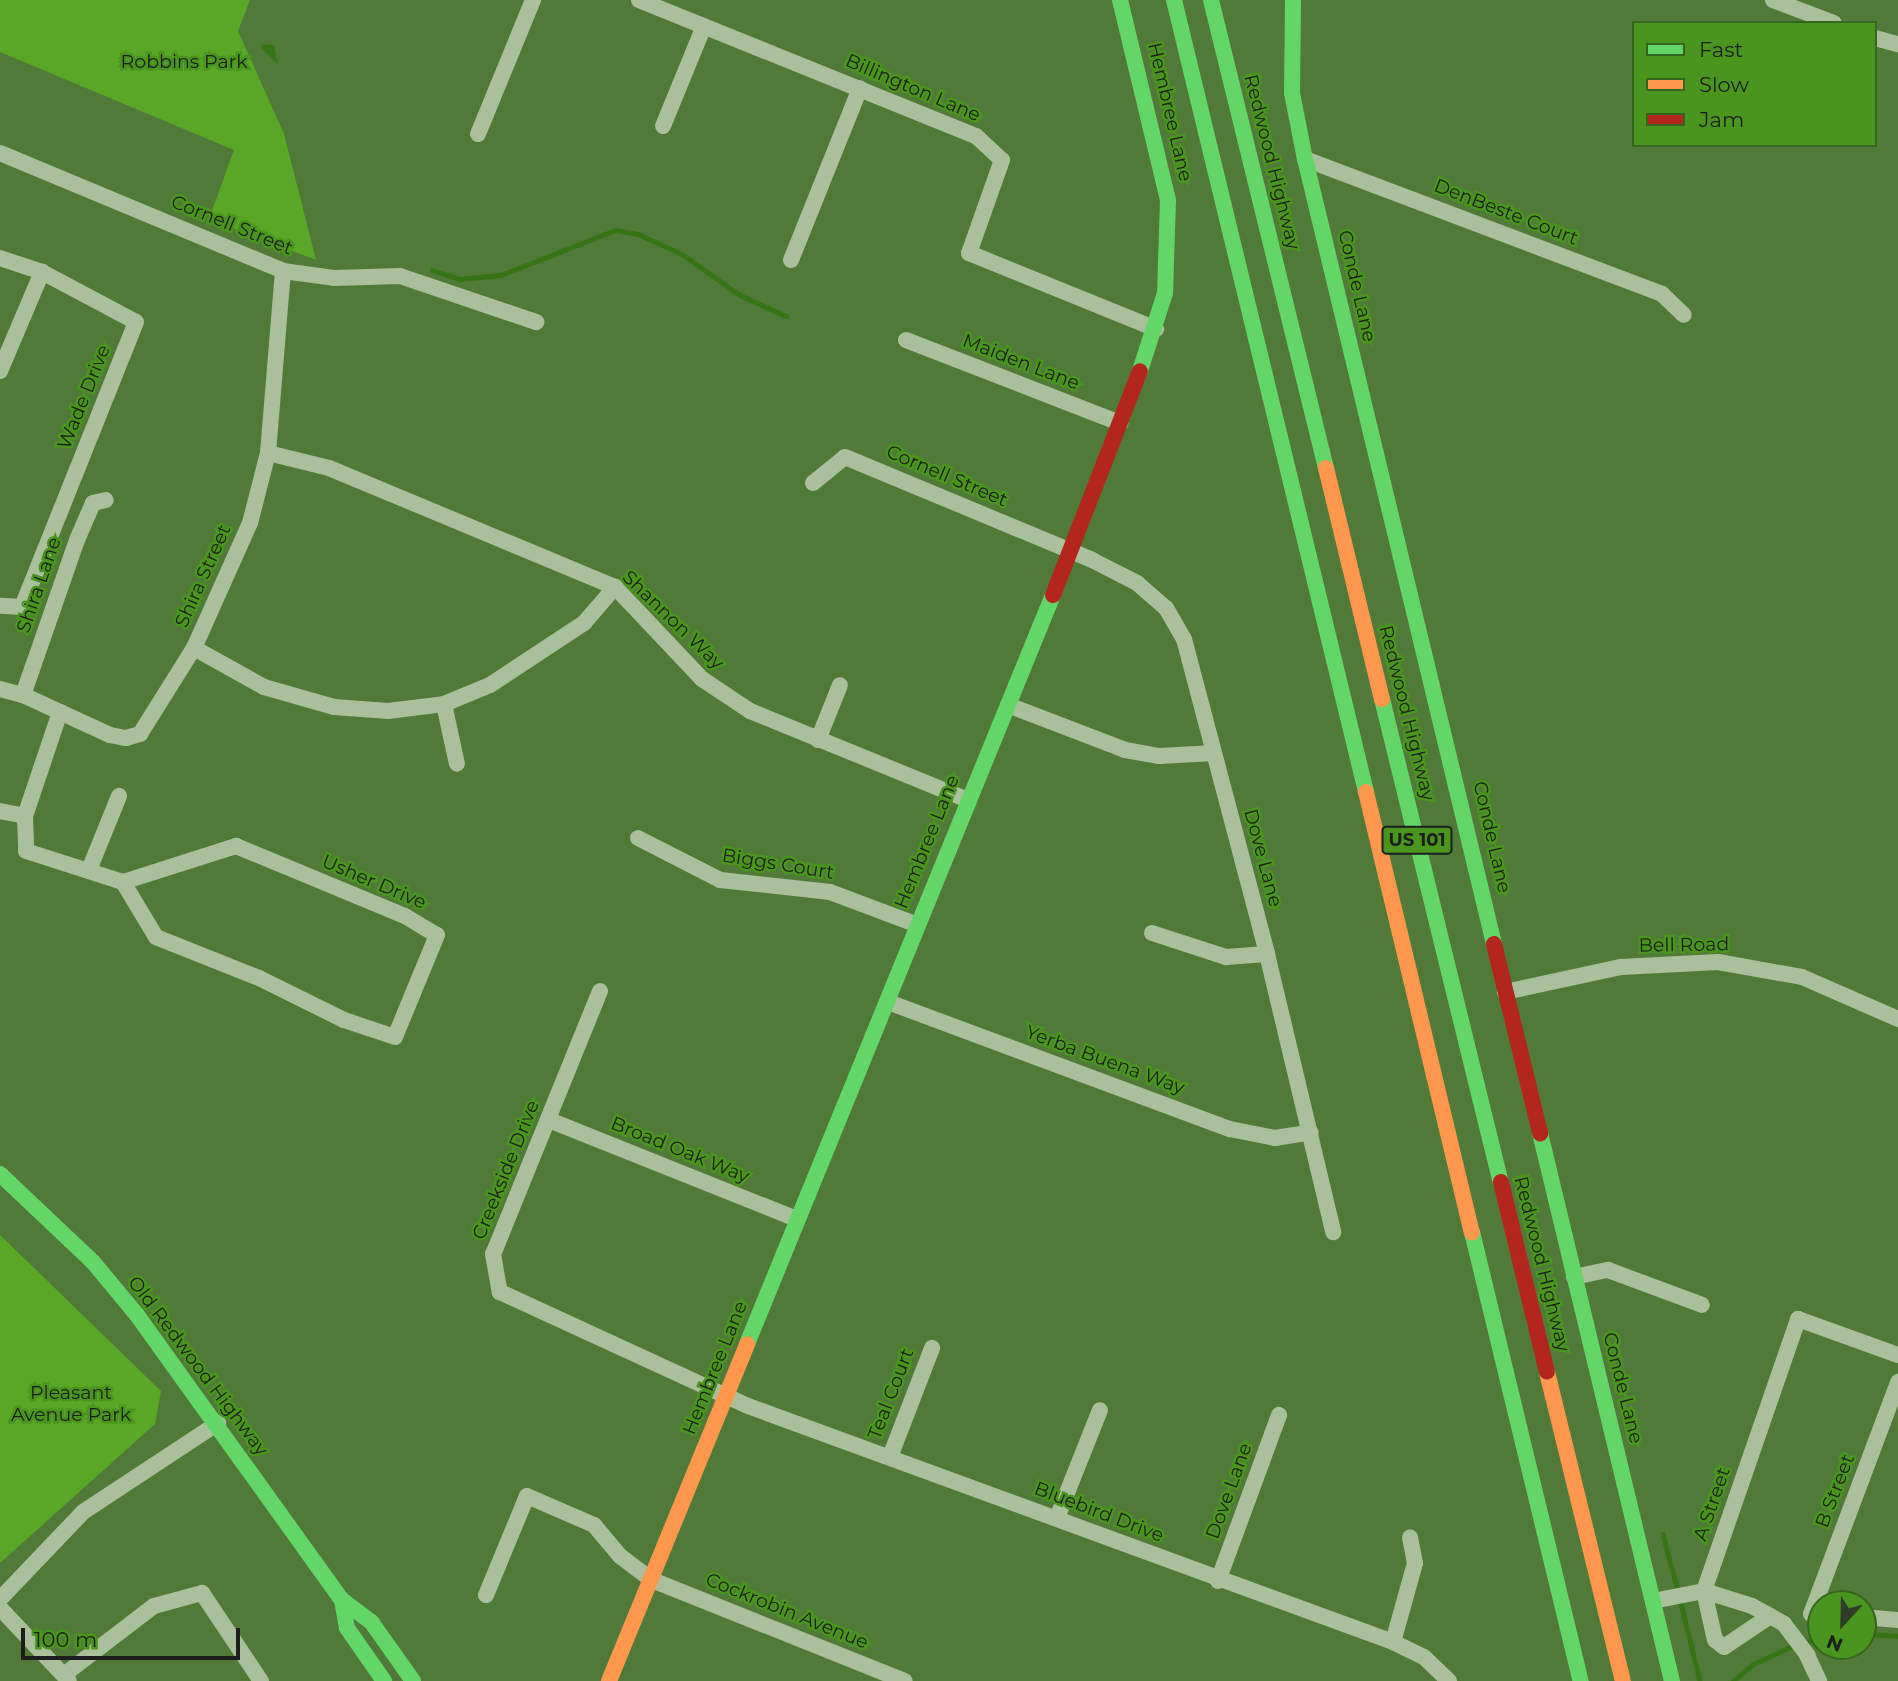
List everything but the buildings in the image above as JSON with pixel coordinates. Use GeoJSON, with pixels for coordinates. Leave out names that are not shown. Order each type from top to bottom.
{"type":"FeatureCollection","features":[{"type":"Feature","properties":{"kind":"main road","name":"Hembree Lane"},"geometry":{"type":"LineString","coordinates":[[609,1681],[653,1580],[796,1219],[888,1002],[915,924],[966,799],[1072,550],[1156,328],[1165,293],[1168,200],[1120,0]]}},
{"type":"Feature","properties":{"kind":"main road","name":"US 101"},"geometry":{"type":"LineString","coordinates":[[1174,0],[1581,1681]]}},
{"type":"Feature","properties":{"kind":"main road","name":"Redwood Highway"},"geometry":{"type":"LineString","coordinates":[[1211,0],[1623,1681]]}},
{"type":"Feature","properties":{"kind":"main road","name":"Conde Lane"},"geometry":{"type":"LineString","coordinates":[[1293,0],[1292,93],[1306,159],[1574,1277],[1661,1599],[1672,1681]]}},
{"type":"Feature","properties":{"kind":"main road","name":"Old Redwood Highway"},"geometry":{"type":"LineString","coordinates":[[0,1174],[93,1262],[218,1423],[342,1600],[372,1623],[413,1681]]}},
{"type":"Feature","properties":{"kind":"main road","name":"Old Redwood Highway"},"geometry":{"type":"LineString","coordinates":[[342,1600],[347,1628],[384,1681]]}},
{"type":"Feature","properties":{"kind":"street"},"geometry":{"type":"LineString","coordinates":[[478,134],[533,0]]}},
{"type":"Feature","properties":{"kind":"street","name":"Billington Lane"},"geometry":{"type":"LineString","coordinates":[[639,0],[976,136],[1002,160],[969,253],[1156,328]]}},
{"type":"Feature","properties":{"kind":"street"},"geometry":{"type":"LineString","coordinates":[[1773,0],[1830,21]]}},
{"type":"Feature","properties":{"kind":"street"},"geometry":{"type":"LineString","coordinates":[[663,126],[704,26]]}},
{"type":"Feature","properties":{"kind":"street"},"geometry":{"type":"LineString","coordinates":[[1877,39],[1898,44]]}},
{"type":"Feature","properties":{"kind":"street"},"geometry":{"type":"LineString","coordinates":[[791,260],[860,88]]}},
{"type":"Feature","properties":{"kind":"street","name":"Cornell Street"},"geometry":{"type":"LineString","coordinates":[[0,153],[283,271],[334,278],[400,276],[536,322]]}},
{"type":"Feature","properties":{"kind":"street","name":"DenBeste Court"},"geometry":{"type":"LineString","coordinates":[[1306,159],[1662,294],[1684,315]]}},
{"type":"Feature","properties":{"kind":"street","name":"Wade Drive"},"geometry":{"type":"LineString","coordinates":[[0,258],[42,272],[136,323],[22,607],[0,606]]}},
{"type":"Feature","properties":{"kind":"street","name":"Shira Street"},"geometry":{"type":"LineString","coordinates":[[0,689],[23,695],[110,735],[126,738],[140,734],[194,648],[250,523],[268,453],[283,271]]}},
{"type":"Feature","properties":{"kind":"street"},"geometry":{"type":"LineString","coordinates":[[0,371],[42,272]]}},
{"type":"Feature","properties":{"kind":"street","name":"Maiden Lane"},"geometry":{"type":"LineString","coordinates":[[906,340],[1120,424]]}},
{"type":"Feature","properties":{"kind":"street","name":"Shannon Way"},"geometry":{"type":"LineString","coordinates":[[268,453],[329,468],[615,587],[702,679],[750,710],[966,799]]}},
{"type":"Feature","properties":{"kind":"street","name":"Cornell Street"},"geometry":{"type":"LineString","coordinates":[[813,483],[845,457],[1072,550]]}},
{"type":"Feature","properties":{"kind":"street","name":"Shira Lane"},"geometry":{"type":"LineString","coordinates":[[23,695],[77,540],[93,503],[106,500]]}},
{"type":"Feature","properties":{"kind":"street","name":"Dove Lane"},"geometry":{"type":"LineString","coordinates":[[1072,550],[1137,583],[1166,608],[1184,639],[1267,954],[1333,1231]]}},
{"type":"Feature","properties":{"kind":"street"},"geometry":{"type":"LineString","coordinates":[[194,648],[264,687],[334,707],[387,711],[444,704],[490,685],[584,623],[615,587]]}},
{"type":"Feature","properties":{"kind":"street"},"geometry":{"type":"LineString","coordinates":[[818,740],[840,685]]}},
{"type":"Feature","properties":{"kind":"street"},"geometry":{"type":"LineString","coordinates":[[444,704],[457,764]]}},
{"type":"Feature","properties":{"kind":"street"},"geometry":{"type":"LineString","coordinates":[[1008,705],[1125,750],[1159,756],[1214,753]]}},
{"type":"Feature","properties":{"kind":"street"},"geometry":{"type":"LineString","coordinates":[[60,712],[25,816],[26,851],[122,882]]}},
{"type":"Feature","properties":{"kind":"street"},"geometry":{"type":"LineString","coordinates":[[89,870],[119,796]]}},
{"type":"Feature","properties":{"kind":"street"},"geometry":{"type":"LineString","coordinates":[[0,811],[25,816]]}},
{"type":"Feature","properties":{"kind":"street","name":"Biggs Court"},"geometry":{"type":"LineString","coordinates":[[638,838],[720,880],[830,892],[915,924]]}},
{"type":"Feature","properties":{"kind":"street","name":"Usher Drive"},"geometry":{"type":"LineString","coordinates":[[236,846],[405,916],[437,934],[395,1037],[344,1020],[259,978],[156,937],[122,882],[236,846]]}},
{"type":"Feature","properties":{"kind":"street"},"geometry":{"type":"LineString","coordinates":[[1152,933],[1226,957],[1267,954]]}},
{"type":"Feature","properties":{"kind":"street","name":"Bell Road"},"geometry":{"type":"LineString","coordinates":[[1505,992],[1621,967],[1718,962],[1802,977],[1898,1019]]}},
{"type":"Feature","properties":{"kind":"street","name":"Creekside Drive"},"geometry":{"type":"LineString","coordinates":[[600,991],[493,1254],[500,1292],[726,1397]]}},
{"type":"Feature","properties":{"kind":"street","name":"Yerba Buena Way"},"geometry":{"type":"LineString","coordinates":[[888,1002],[1230,1129],[1275,1138],[1311,1132]]}},
{"type":"Feature","properties":{"kind":"street","name":"Broad Oak Way"},"geometry":{"type":"LineString","coordinates":[[549,1121],[796,1219]]}},
{"type":"Feature","properties":{"kind":"street"},"geometry":{"type":"LineString","coordinates":[[1574,1277],[1608,1270],[1702,1305]]}},
{"type":"Feature","properties":{"kind":"street","name":"A Street"},"geometry":{"type":"LineString","coordinates":[[1704,1591],[1798,1319],[1898,1355]]}},
{"type":"Feature","properties":{"kind":"street","name":"Teal Court"},"geometry":{"type":"LineString","coordinates":[[890,1457],[932,1348]]}},
{"type":"Feature","properties":{"kind":"street","name":"B Street"},"geometry":{"type":"LineString","coordinates":[[1824,1590],[1898,1382]]}},
{"type":"Feature","properties":{"kind":"street","name":"Bluebird Drive"},"geometry":{"type":"LineString","coordinates":[[726,1397],[1057,1518],[1218,1581],[1393,1642],[1424,1657],[1449,1681]]}},
{"type":"Feature","properties":{"kind":"street"},"geometry":{"type":"LineString","coordinates":[[1057,1518],[1100,1410]]}},
{"type":"Feature","properties":{"kind":"street","name":"Dove Lane"},"geometry":{"type":"LineString","coordinates":[[1218,1581],[1279,1415]]}},
{"type":"Feature","properties":{"kind":"street"},"geometry":{"type":"LineString","coordinates":[[0,1599],[83,1512],[218,1423]]}},
{"type":"Feature","properties":{"kind":"street","name":"Cockrobin Avenue"},"geometry":{"type":"LineString","coordinates":[[486,1594],[527,1496],[594,1525],[620,1556],[653,1580],[905,1681]]}},
{"type":"Feature","properties":{"kind":"street"},"geometry":{"type":"LineString","coordinates":[[1393,1642],[1415,1563],[1410,1536]]}},
{"type":"Feature","properties":{"kind":"street"},"geometry":{"type":"LineString","coordinates":[[1704,1591],[1714,1640],[1724,1647],[1807,1617]]}},
{"type":"Feature","properties":{"kind":"street"},"geometry":{"type":"LineString","coordinates":[[1661,1599],[1704,1591],[1782,1625],[1807,1655],[1819,1681]]}},
{"type":"Feature","properties":{"kind":"street"},"geometry":{"type":"LineString","coordinates":[[0,1608],[67,1677],[154,1606],[202,1593],[261,1681]]}},
{"type":"Feature","properties":{"kind":"street"},"geometry":{"type":"LineString","coordinates":[[1877,1618],[1898,1620]]}},
{"type":"Feature","properties":{"kind":"green space","name":"Robbins Park"},"geometry":{"type":"Polygon","coordinates":[[[0,0],[250,0],[238,31],[284,134],[316,260],[209,219],[234,150],[0,52],[0,0]]]}},
{"type":"Feature","properties":{"kind":"green space","name":"Pleasant Avenue Park"},"geometry":{"type":"Polygon","coordinates":[[[0,1235],[161,1391],[155,1424],[0,1563],[0,1235]]]}},
{"type":"Feature","properties":{"kind":"shaded area"},"geometry":{"type":"Polygon","coordinates":[[[263,44],[274,45],[278,65],[261,48],[263,44]]]}},
{"type":"Feature","properties":{"kind":"waterway"},"geometry":{"type":"LineString","coordinates":[[432,270],[460,279],[501,275],[615,230],[638,234],[682,254],[740,295],[786,316]]}},
{"type":"Feature","properties":{"kind":"waterway"},"geometry":{"type":"LineString","coordinates":[[1663,1534],[1678,1591]]}},
{"type":"Feature","properties":{"kind":"waterway"},"geometry":{"type":"LineString","coordinates":[[1680,1599],[1700,1681]]}},
{"type":"Feature","properties":{"kind":"waterway"},"geometry":{"type":"LineString","coordinates":[[1877,1635],[1898,1636]]}},
{"type":"Feature","properties":{"kind":"waterway"},"geometry":{"type":"LineString","coordinates":[[1733,1681],[1753,1664],[1795,1645]]}},
{"type":"Feature","properties":{"kind":"traffic: fast"},"geometry":{"type":"LineString","coordinates":[[1120,0],[1168,200],[1165,293],[1140,371]]}},
{"type":"Feature","properties":{"kind":"traffic: fast"},"geometry":{"type":"LineString","coordinates":[[1174,0],[1366,792]]}},
{"type":"Feature","properties":{"kind":"traffic: fast"},"geometry":{"type":"LineString","coordinates":[[1211,0],[1326,468]]}},
{"type":"Feature","properties":{"kind":"traffic: fast"},"geometry":{"type":"LineString","coordinates":[[1293,0],[1292,93],[1305,159],[1494,944]]}},
{"type":"Feature","properties":{"kind":"traffic: fast"},"geometry":{"type":"LineString","coordinates":[[747,1344],[1053,595]]}},
{"type":"Feature","properties":{"kind":"traffic: fast"},"geometry":{"type":"LineString","coordinates":[[1382,699],[1501,1182]]}},
{"type":"Feature","properties":{"kind":"traffic: fast"},"geometry":{"type":"LineString","coordinates":[[1540,1133],[1672,1681]]}},
{"type":"Feature","properties":{"kind":"traffic: fast"},"geometry":{"type":"LineString","coordinates":[[0,1174],[93,1262],[137,1315],[342,1600],[372,1623],[413,1681]]}},
{"type":"Feature","properties":{"kind":"traffic: fast"},"geometry":{"type":"LineString","coordinates":[[1472,1232],[1581,1681]]}},
{"type":"Feature","properties":{"kind":"traffic: fast"},"geometry":{"type":"LineString","coordinates":[[342,1600],[347,1628],[384,1681]]}},
{"type":"Feature","properties":{"kind":"traffic: slow"},"geometry":{"type":"LineString","coordinates":[[1326,468],[1382,699]]}},
{"type":"Feature","properties":{"kind":"traffic: slow"},"geometry":{"type":"LineString","coordinates":[[1366,792],[1472,1232]]}},
{"type":"Feature","properties":{"kind":"traffic: slow"},"geometry":{"type":"LineString","coordinates":[[609,1681],[747,1344]]}},
{"type":"Feature","properties":{"kind":"traffic: slow"},"geometry":{"type":"LineString","coordinates":[[1547,1372],[1623,1681]]}},
{"type":"Feature","properties":{"kind":"traffic: jam"},"geometry":{"type":"LineString","coordinates":[[1053,595],[1140,371]]}},
{"type":"Feature","properties":{"kind":"traffic: jam"},"geometry":{"type":"LineString","coordinates":[[1494,944],[1540,1133]]}},
{"type":"Feature","properties":{"kind":"traffic: jam"},"geometry":{"type":"LineString","coordinates":[[1501,1182],[1547,1372]]}}]}
